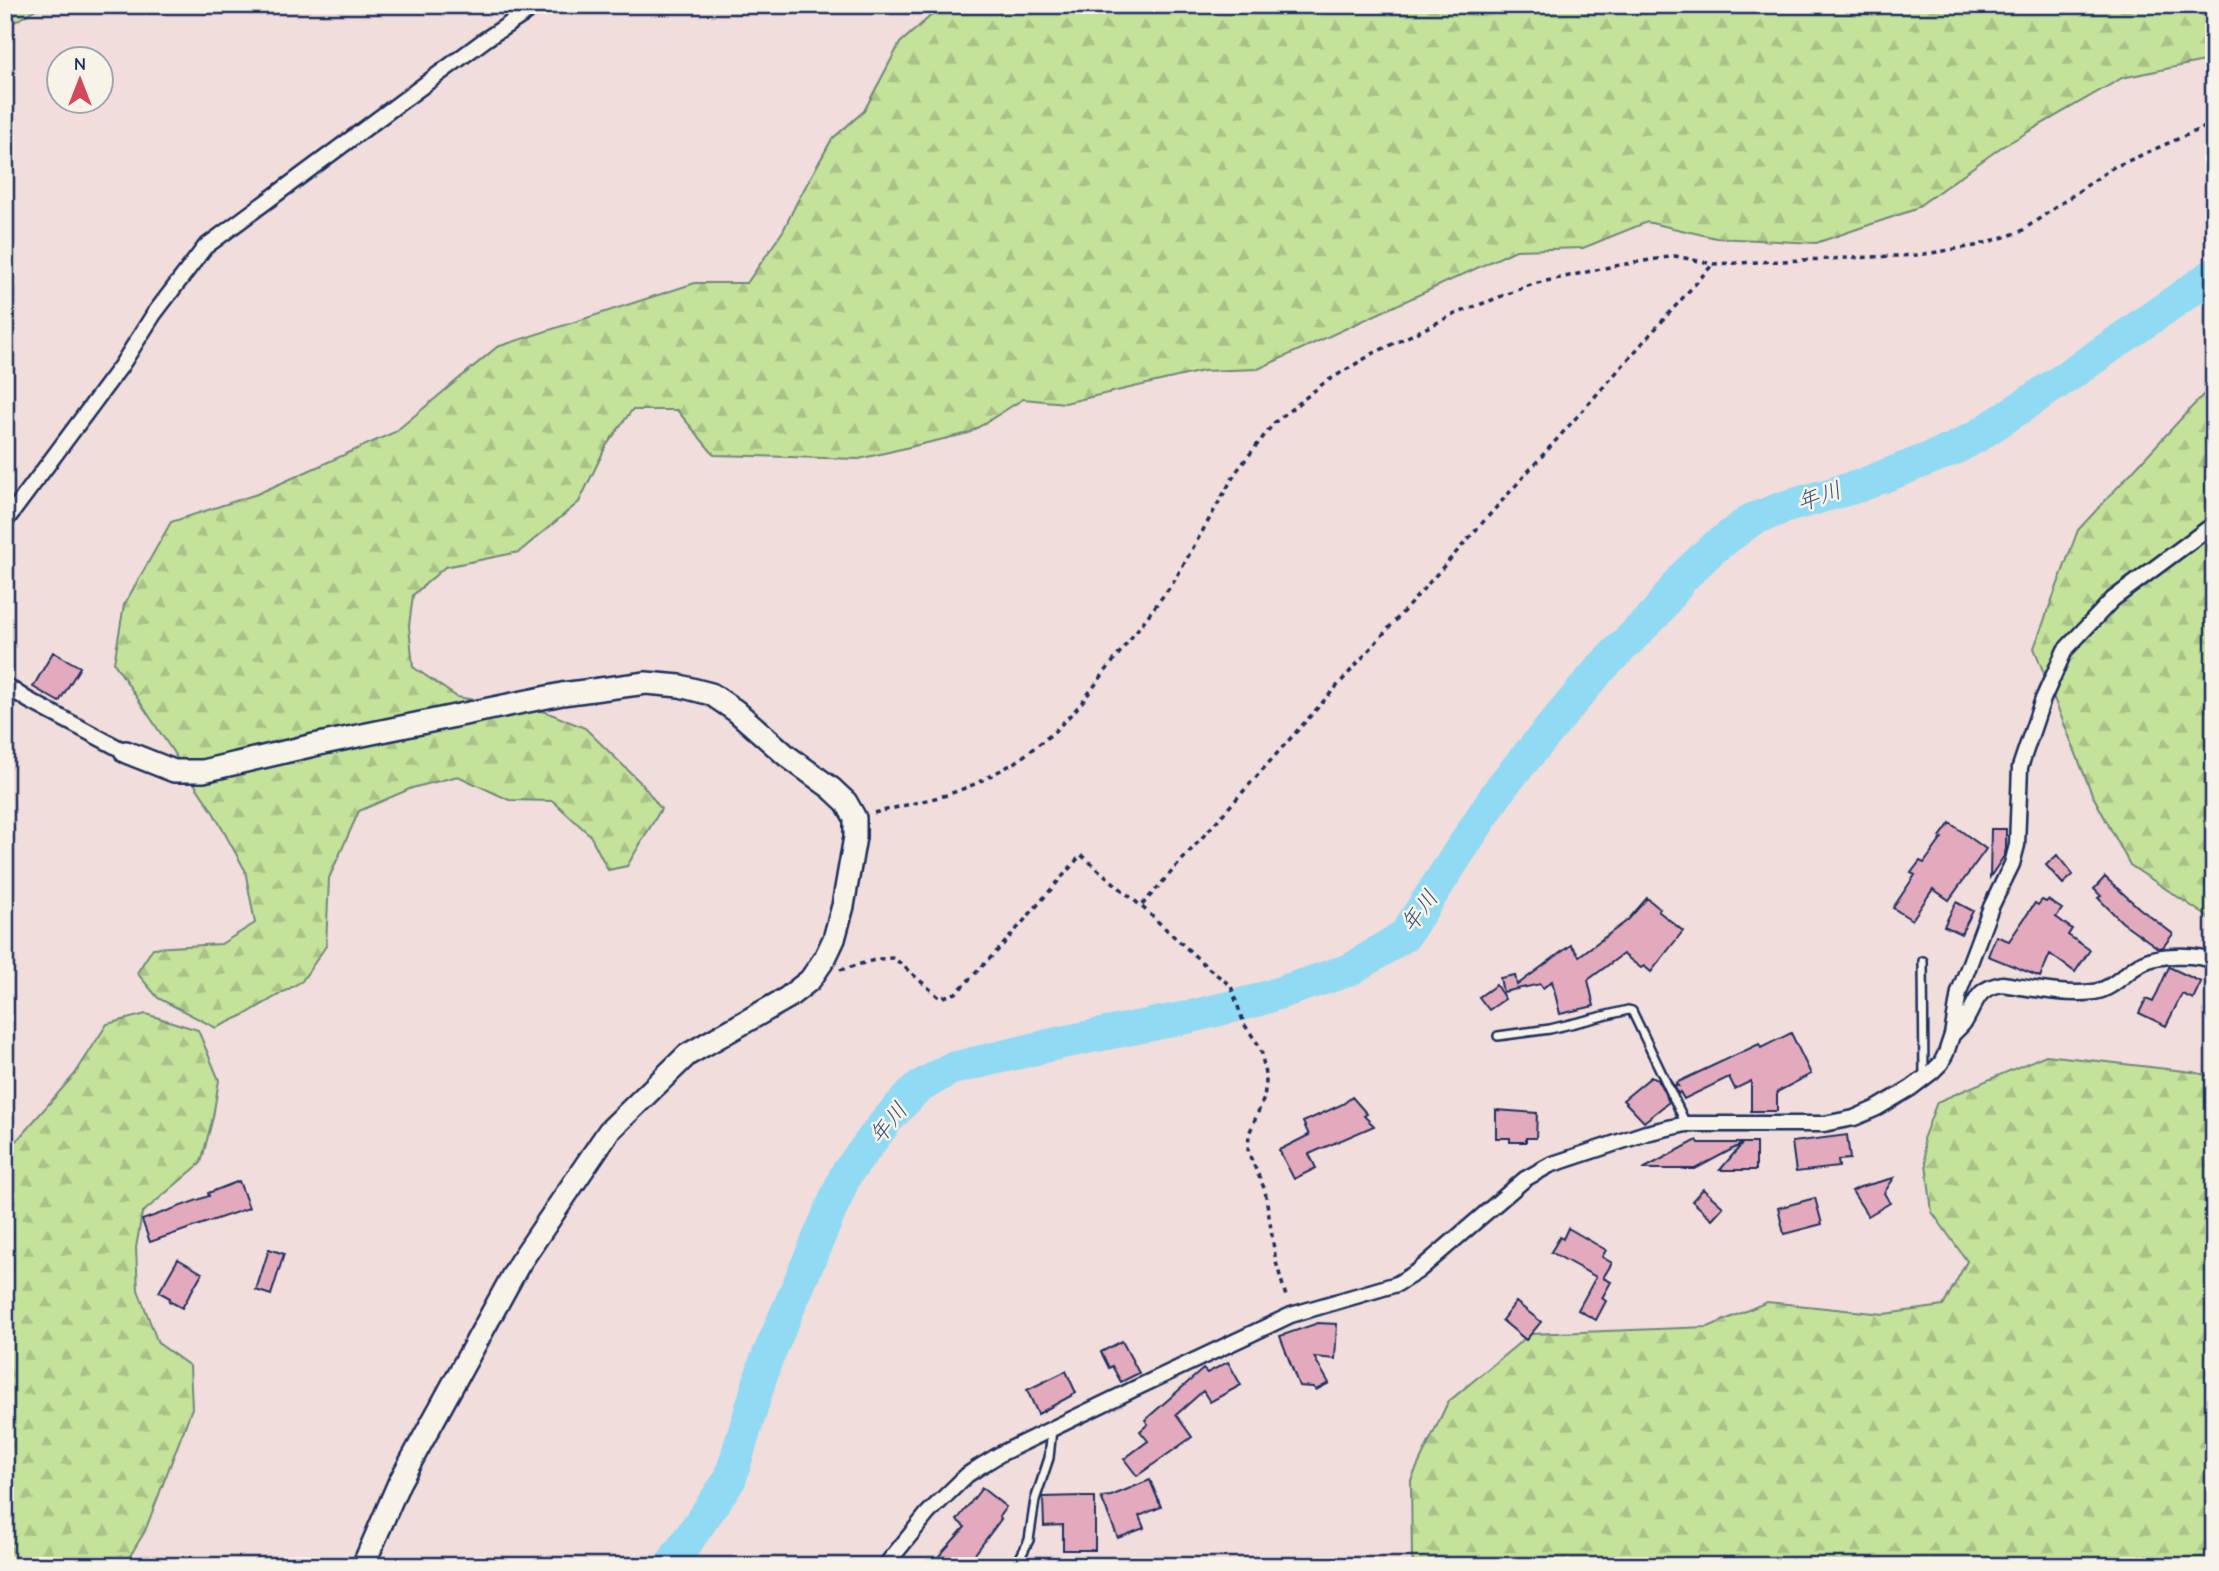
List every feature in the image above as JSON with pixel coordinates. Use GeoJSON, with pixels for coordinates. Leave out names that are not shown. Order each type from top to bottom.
{"type":"FeatureCollection","features":[{"type":"Feature","properties":{"kind":"street"},"geometry":{"type":"LineString","coordinates":[[5,522],[205,247],[486,39],[538,5]]}},
{"type":"Feature","properties":{"kind":"street"},"geometry":{"type":"LineString","coordinates":[[885,1566],[928,1513],[967,1475],[1003,1453],[1291,1315],[1397,1284],[1418,1271],[1525,1179],[1550,1165],[1646,1133],[1686,1124],[1824,1124],[1854,1118],[1877,1108],[1924,1078],[1941,1063],[1952,1035],[1959,992],[1991,907],[2012,864],[2017,845],[2020,767],[2043,699],[2065,650],[2113,599],[2214,524]]}},
{"type":"Feature","properties":{"kind":"street"},"geometry":{"type":"LineString","coordinates":[[5,685],[126,752],[174,771],[203,771],[314,745],[562,694],[646,683],[680,686],[711,694],[736,711],[788,756],[831,788],[846,802],[855,818],[855,837],[843,906],[834,939],[825,958],[810,980],[788,998],[687,1055],[609,1131],[519,1264],[399,1483],[363,1566]]}},
{"type":"Feature","properties":{"kind":"street"},"geometry":{"type":"LineString","coordinates":[[1952,1035],[1966,1021],[1981,991],[1991,986],[2001,984],[2091,992],[2107,989],[2142,962],[2153,959],[2193,957],[2214,962]]}},
{"type":"Feature","properties":{"kind":"lane"},"geometry":{"type":"LineString","coordinates":[[1923,961],[1924,1078]]}},
{"type":"Feature","properties":{"kind":"lane"},"geometry":{"type":"LineString","coordinates":[[1498,1036],[1550,1030],[1632,1011],[1686,1124]]}},
{"type":"Feature","properties":{"kind":"lane"},"geometry":{"type":"LineString","coordinates":[[1016,1566],[1029,1540],[1035,1500],[1049,1458],[1052,1429]]}},
{"type":"Feature","properties":{"kind":"path"},"geometry":{"type":"LineString","coordinates":[[855,818],[947,795],[975,784],[1016,762],[1053,733],[1079,706],[1174,583],[1236,472],[1274,424],[1324,383],[1374,353],[1453,315],[1533,284],[1615,266],[1675,256],[1713,264],[1918,255],[1975,246],[2020,232],[2112,168],[2214,123]]}},
{"type":"Feature","properties":{"kind":"path"},"geometry":{"type":"LineString","coordinates":[[1141,906],[1713,264]]}},
{"type":"Feature","properties":{"kind":"path"},"geometry":{"type":"LineString","coordinates":[[810,980],[878,959],[894,958],[940,998],[956,993],[1001,947],[1080,855],[1231,986],[1244,1024],[1262,1054],[1266,1082],[1264,1098],[1250,1134],[1248,1152],[1265,1191],[1276,1262],[1291,1315]]}},
{"type":"Feature","properties":{"kind":"green space"},"geometry":{"type":"Polygon","coordinates":[[[5,5],[42,5],[5,28],[5,5]]]}},
{"type":"Feature","properties":{"kind":"green space"},"geometry":{"type":"Polygon","coordinates":[[[943,5],[2214,5],[2214,59],[2122,78],[2000,148],[1913,210],[1816,243],[1716,238],[1647,222],[1583,248],[1516,250],[1258,369],[1203,371],[1065,403],[1023,399],[969,433],[859,459],[714,455],[677,410],[632,410],[606,446],[579,502],[519,552],[445,567],[413,595],[409,626],[413,667],[457,697],[546,712],[585,728],[642,784],[661,809],[627,866],[608,870],[590,835],[553,801],[509,800],[458,776],[412,788],[359,811],[329,878],[326,946],[302,981],[246,1014],[216,1028],[158,998],[137,973],[153,948],[221,944],[255,923],[245,870],[213,812],[114,663],[124,605],[171,522],[257,494],[395,432],[497,347],[695,283],[747,283],[783,231],[832,139],[864,111],[900,43],[943,5]]]}},
{"type":"Feature","properties":{"kind":"green space"},"geometry":{"type":"Polygon","coordinates":[[[2214,383],[2214,921],[2130,865],[2092,794],[2034,648],[2078,530],[2214,383]]]}},
{"type":"Feature","properties":{"kind":"green space"},"geometry":{"type":"Polygon","coordinates":[[[146,1014],[198,1030],[219,1080],[201,1163],[142,1213],[136,1248],[138,1290],[158,1343],[190,1366],[192,1408],[145,1531],[124,1566],[5,1566],[5,1154],[75,1074],[107,1024],[146,1014]]]}},
{"type":"Feature","properties":{"kind":"green space"},"geometry":{"type":"Polygon","coordinates":[[[2046,1055],[2193,1072],[2214,1077],[2214,1566],[1415,1566],[1412,1558],[1411,1480],[1448,1402],[1530,1334],[1708,1327],[1767,1302],[1884,1314],[1943,1306],[1967,1261],[1932,1212],[1923,1139],[1937,1102],[2046,1055]]]}},
{"type":"Feature","properties":{"kind":"building"},"geometry":{"type":"Polygon","coordinates":[[[53,652],[80,667],[59,702],[33,687],[53,652]]]}},
{"type":"Feature","properties":{"kind":"building"},"geometry":{"type":"Polygon","coordinates":[[[1950,823],[1986,849],[1949,900],[1933,889],[1912,920],[1893,908],[1915,875],[1911,873],[1920,861],[1924,863],[1950,823]]]}},
{"type":"Feature","properties":{"kind":"building"},"geometry":{"type":"Polygon","coordinates":[[[1991,829],[2006,829],[2006,849],[1990,877],[1991,829]]]}},
{"type":"Feature","properties":{"kind":"building"},"geometry":{"type":"Polygon","coordinates":[[[2057,855],[2073,875],[2063,884],[2046,865],[2057,855]]]}},
{"type":"Feature","properties":{"kind":"building"},"geometry":{"type":"Polygon","coordinates":[[[2105,877],[2173,934],[2163,947],[2158,948],[2122,922],[2098,898],[2101,896],[2094,889],[2105,877]]]}},
{"type":"Feature","properties":{"kind":"building"},"geometry":{"type":"Polygon","coordinates":[[[1647,898],[1660,909],[1658,911],[1683,931],[1651,972],[1623,954],[1588,980],[1594,1006],[1560,1014],[1552,981],[1543,988],[1540,984],[1503,992],[1500,978],[1515,975],[1517,985],[1571,945],[1579,956],[1628,920],[1647,898]]]}},
{"type":"Feature","properties":{"kind":"building"},"geometry":{"type":"Polygon","coordinates":[[[2042,900],[2048,900],[2062,909],[2056,917],[2072,929],[2068,935],[2090,950],[2075,972],[2050,954],[2040,977],[1988,956],[1996,936],[2009,941],[2035,903],[2038,905],[2042,900]]]}},
{"type":"Feature","properties":{"kind":"building"},"geometry":{"type":"Polygon","coordinates":[[[1956,902],[1973,911],[1961,934],[1944,926],[1956,902]]]}},
{"type":"Feature","properties":{"kind":"building"},"geometry":{"type":"Polygon","coordinates":[[[2169,967],[2201,982],[2193,999],[2182,994],[2166,1026],[2139,1013],[2146,999],[2153,1002],[2169,967]]]}},
{"type":"Feature","properties":{"kind":"building"},"geometry":{"type":"Polygon","coordinates":[[[1496,985],[1505,999],[1489,1010],[1479,997],[1496,985]]]}},
{"type":"Feature","properties":{"kind":"building"},"geometry":{"type":"Polygon","coordinates":[[[1791,1033],[1811,1074],[1777,1092],[1777,1111],[1751,1111],[1751,1081],[1735,1089],[1729,1077],[1684,1099],[1680,1092],[1678,1094],[1674,1085],[1678,1086],[1676,1083],[1759,1044],[1761,1048],[1791,1033]]]}},
{"type":"Feature","properties":{"kind":"building"},"geometry":{"type":"Polygon","coordinates":[[[1651,1077],[1658,1080],[1669,1102],[1644,1122],[1623,1100],[1651,1077]]]}},
{"type":"Feature","properties":{"kind":"building"},"geometry":{"type":"Polygon","coordinates":[[[1352,1097],[1374,1126],[1309,1154],[1316,1168],[1294,1179],[1279,1150],[1309,1135],[1303,1122],[1343,1104],[1352,1097]]]}},
{"type":"Feature","properties":{"kind":"building"},"geometry":{"type":"Polygon","coordinates":[[[1496,1110],[1537,1113],[1536,1138],[1526,1138],[1526,1142],[1510,1142],[1510,1138],[1496,1138],[1496,1110]]]}},
{"type":"Feature","properties":{"kind":"building"},"geometry":{"type":"Polygon","coordinates":[[[1847,1135],[1850,1159],[1838,1160],[1839,1167],[1796,1172],[1792,1142],[1847,1135]]]}},
{"type":"Feature","properties":{"kind":"building"},"geometry":{"type":"Polygon","coordinates":[[[1697,1140],[1699,1143],[1756,1143],[1756,1170],[1720,1170],[1742,1144],[1695,1169],[1643,1169],[1697,1140]]]}},
{"type":"Feature","properties":{"kind":"building"},"geometry":{"type":"Polygon","coordinates":[[[1894,1178],[1884,1193],[1890,1203],[1868,1216],[1852,1191],[1894,1178]]]}},
{"type":"Feature","properties":{"kind":"building"},"geometry":{"type":"Polygon","coordinates":[[[239,1181],[249,1208],[150,1242],[142,1220],[209,1196],[208,1193],[239,1181]]]}},
{"type":"Feature","properties":{"kind":"building"},"geometry":{"type":"Polygon","coordinates":[[[1703,1189],[1723,1207],[1712,1219],[1692,1201],[1703,1189]]]}},
{"type":"Feature","properties":{"kind":"building"},"geometry":{"type":"Polygon","coordinates":[[[1815,1198],[1822,1224],[1784,1234],[1778,1208],[1815,1198]]]}},
{"type":"Feature","properties":{"kind":"building"},"geometry":{"type":"Polygon","coordinates":[[[1568,1228],[1606,1250],[1602,1257],[1612,1263],[1603,1278],[1611,1282],[1602,1298],[1606,1301],[1596,1320],[1578,1310],[1596,1277],[1551,1252],[1560,1237],[1563,1239],[1568,1228]]]}},
{"type":"Feature","properties":{"kind":"building"},"geometry":{"type":"Polygon","coordinates":[[[269,1249],[284,1254],[271,1295],[256,1290],[269,1249]]]}},
{"type":"Feature","properties":{"kind":"building"},"geometry":{"type":"Polygon","coordinates":[[[178,1259],[202,1273],[182,1308],[159,1292],[178,1259]]]}},
{"type":"Feature","properties":{"kind":"building"},"geometry":{"type":"Polygon","coordinates":[[[1516,1302],[1541,1322],[1526,1340],[1502,1320],[1516,1302]]]}},
{"type":"Feature","properties":{"kind":"building"},"geometry":{"type":"Polygon","coordinates":[[[1318,1323],[1337,1324],[1335,1359],[1314,1357],[1329,1383],[1316,1390],[1313,1387],[1299,1386],[1280,1336],[1318,1323]]]}},
{"type":"Feature","properties":{"kind":"building"},"geometry":{"type":"Polygon","coordinates":[[[1122,1341],[1139,1373],[1121,1382],[1112,1366],[1109,1368],[1101,1352],[1122,1341]]]}},
{"type":"Feature","properties":{"kind":"building"},"geometry":{"type":"Polygon","coordinates":[[[1228,1362],[1241,1385],[1210,1402],[1203,1391],[1176,1415],[1192,1437],[1137,1476],[1124,1459],[1148,1441],[1140,1431],[1148,1424],[1145,1420],[1203,1369],[1207,1373],[1228,1362]]]}},
{"type":"Feature","properties":{"kind":"building"},"geometry":{"type":"Polygon","coordinates":[[[1066,1371],[1076,1393],[1038,1414],[1027,1390],[1066,1371]]]}},
{"type":"Feature","properties":{"kind":"building"},"geometry":{"type":"Polygon","coordinates":[[[1150,1480],[1161,1507],[1139,1516],[1144,1528],[1118,1538],[1101,1497],[1111,1496],[1150,1480]]]}},
{"type":"Feature","properties":{"kind":"building"},"geometry":{"type":"Polygon","coordinates":[[[982,1488],[1006,1507],[999,1517],[1001,1519],[966,1566],[930,1566],[965,1527],[957,1520],[982,1488]]]}},
{"type":"Feature","properties":{"kind":"building"},"geometry":{"type":"Polygon","coordinates":[[[1043,1497],[1095,1497],[1095,1550],[1063,1550],[1063,1525],[1044,1526],[1043,1497]]]}},
{"type":"Feature","properties":{"kind":"waterway","name":"年川"},"geometry":{"type":"LineString","coordinates":[[670,1566],[730,1479],[765,1363],[846,1174],[887,1120],[916,1089],[950,1069],[1255,1001],[1352,969],[1405,935],[1502,786],[1600,669],[1657,612],[1683,577],[1711,550],[1751,520],[1785,507],[1859,486],[1954,449],[2074,372],[2214,274]]}}]}
